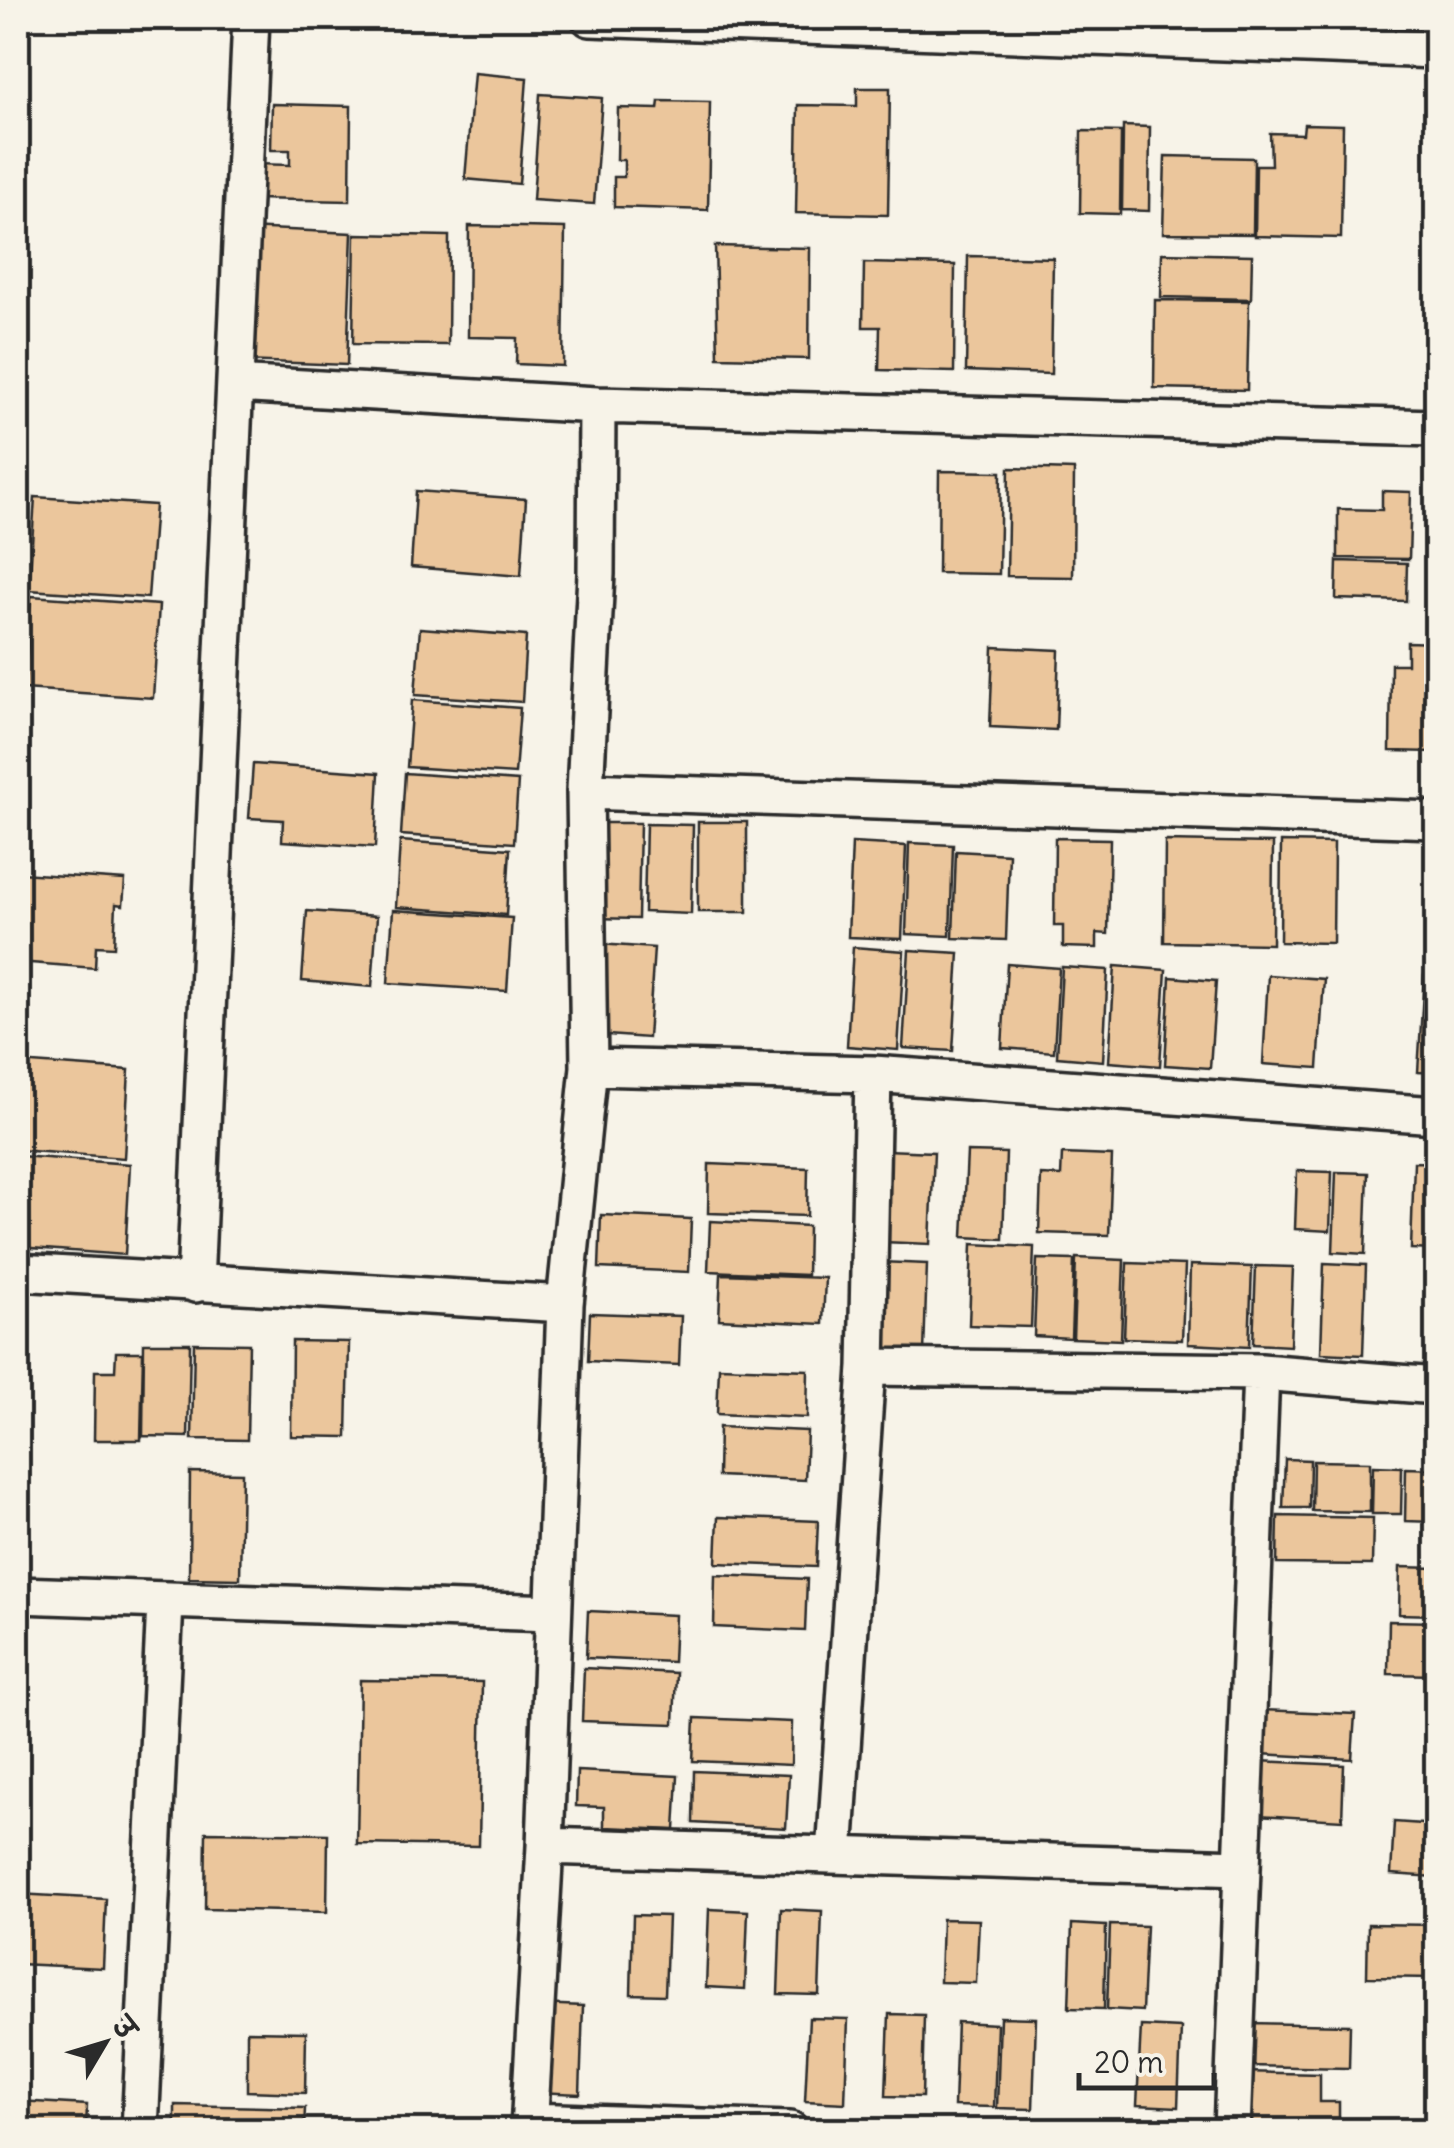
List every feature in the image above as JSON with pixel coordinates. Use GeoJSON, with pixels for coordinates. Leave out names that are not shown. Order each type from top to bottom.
{"type":"FeatureCollection","features":[{"type":"Feature","properties":{"kind":"street"},"geometry":{"type":"LineString","coordinates":[[195,1284],[251,18]]}},
{"type":"Feature","properties":{"kind":"street"},"geometry":{"type":"LineString","coordinates":[[590,18],[1436,50]]}},
{"type":"Feature","properties":{"kind":"street"},"geometry":{"type":"LineString","coordinates":[[236,384],[597,405],[1436,428]]}},
{"type":"Feature","properties":{"kind":"street"},"geometry":{"type":"LineString","coordinates":[[597,405],[596,574],[585,791],[590,1067],[565,1304],[545,1846],[529,2126],[790,2130]]}},
{"type":"Feature","properties":{"kind":"street"},"geometry":{"type":"LineString","coordinates":[[585,791],[1436,820]]}},
{"type":"Feature","properties":{"kind":"street"},"geometry":{"type":"LineString","coordinates":[[590,1067],[873,1074],[1436,1115]]}},
{"type":"Feature","properties":{"kind":"street"},"geometry":{"type":"LineString","coordinates":[[836,1855],[867,1367],[873,1074]]}},
{"type":"Feature","properties":{"kind":"street"},"geometry":{"type":"LineString","coordinates":[[18,1272],[565,1304]]}},
{"type":"Feature","properties":{"kind":"street"},"geometry":{"type":"LineString","coordinates":[[867,1367],[1261,1372],[1436,1386]]}},
{"type":"Feature","properties":{"kind":"street"},"geometry":{"type":"LineString","coordinates":[[1232,2130],[1261,1372]]}},
{"type":"Feature","properties":{"kind":"street"},"geometry":{"type":"LineString","coordinates":[[18,1596],[553,1613]]}},
{"type":"Feature","properties":{"kind":"street"},"geometry":{"type":"LineString","coordinates":[[140,2130],[164,1602]]}},
{"type":"Feature","properties":{"kind":"street"},"geometry":{"type":"LineString","coordinates":[[545,1846],[1242,1868]]}},
{"type":"Feature","properties":{"kind":"building"},"geometry":{"type":"Polygon","coordinates":[[[474,73],[527,78],[519,184],[465,179],[474,73]]]}},
{"type":"Feature","properties":{"kind":"building"},"geometry":{"type":"Polygon","coordinates":[[[857,88],[890,88],[888,215],[796,213],[798,105],[857,106],[857,88]]]}},
{"type":"Feature","properties":{"kind":"building"},"geometry":{"type":"Polygon","coordinates":[[[540,94],[602,98],[594,204],[533,200],[540,94]]]}},
{"type":"Feature","properties":{"kind":"building"},"geometry":{"type":"Polygon","coordinates":[[[659,101],[710,102],[708,210],[614,207],[614,177],[624,177],[624,160],[617,160],[618,108],[658,109],[659,101]]]}},
{"type":"Feature","properties":{"kind":"building"},"geometry":{"type":"Polygon","coordinates":[[[272,104],[351,106],[350,201],[254,199],[254,164],[290,165],[290,150],[271,150],[272,104]]]}},
{"type":"Feature","properties":{"kind":"building"},"geometry":{"type":"Polygon","coordinates":[[[1304,124],[1343,125],[1341,238],[1255,236],[1256,165],[1271,165],[1270,133],[1303,134],[1304,124]]]}},
{"type":"Feature","properties":{"kind":"building"},"geometry":{"type":"Polygon","coordinates":[[[1123,126],[1150,127],[1149,211],[1122,210],[1123,126]]]}},
{"type":"Feature","properties":{"kind":"building"},"geometry":{"type":"Polygon","coordinates":[[[1081,131],[1121,132],[1120,214],[1080,213],[1081,131]]]}},
{"type":"Feature","properties":{"kind":"building"},"geometry":{"type":"Polygon","coordinates":[[[1165,156],[1254,158],[1253,234],[1163,233],[1165,156]]]}},
{"type":"Feature","properties":{"kind":"building"},"geometry":{"type":"Polygon","coordinates":[[[469,226],[565,228],[563,366],[516,364],[517,338],[468,337],[469,226]]]}},
{"type":"Feature","properties":{"kind":"building"},"geometry":{"type":"Polygon","coordinates":[[[246,228],[352,233],[347,365],[240,361],[246,228]]]}},
{"type":"Feature","properties":{"kind":"building"},"geometry":{"type":"Polygon","coordinates":[[[355,234],[449,236],[448,345],[353,344],[355,234]]]}},
{"type":"Feature","properties":{"kind":"building"},"geometry":{"type":"Polygon","coordinates":[[[715,246],[810,248],[809,359],[718,357],[715,246]]]}},
{"type":"Feature","properties":{"kind":"building"},"geometry":{"type":"Polygon","coordinates":[[[1162,253],[1252,255],[1251,299],[1161,297],[1162,253]]]}},
{"type":"Feature","properties":{"kind":"building"},"geometry":{"type":"Polygon","coordinates":[[[968,256],[1053,258],[1051,374],[966,371],[968,256]]]}},
{"type":"Feature","properties":{"kind":"building"},"geometry":{"type":"Polygon","coordinates":[[[864,263],[955,265],[954,372],[879,370],[880,327],[863,327],[864,263]]]}},
{"type":"Feature","properties":{"kind":"building"},"geometry":{"type":"Polygon","coordinates":[[[1155,300],[1249,301],[1247,390],[1154,388],[1155,300]]]}},
{"type":"Feature","properties":{"kind":"building"},"geometry":{"type":"Polygon","coordinates":[[[1009,468],[1074,470],[1073,577],[1007,576],[1009,468]]]}},
{"type":"Feature","properties":{"kind":"building"},"geometry":{"type":"Polygon","coordinates":[[[939,471],[1001,472],[999,574],[938,573],[939,471]]]}},
{"type":"Feature","properties":{"kind":"building"},"geometry":{"type":"Polygon","coordinates":[[[416,491],[526,499],[521,576],[411,567],[416,491]]]}},
{"type":"Feature","properties":{"kind":"building"},"geometry":{"type":"Polygon","coordinates":[[[1382,491],[1411,492],[1409,559],[1338,558],[1338,509],[1382,510],[1382,491]]]}},
{"type":"Feature","properties":{"kind":"building"},"geometry":{"type":"Polygon","coordinates":[[[35,497],[155,505],[148,598],[29,590],[35,497]]]}},
{"type":"Feature","properties":{"kind":"building"},"geometry":{"type":"Polygon","coordinates":[[[1337,561],[1407,563],[1406,601],[1336,599],[1337,561]]]}},
{"type":"Feature","properties":{"kind":"building"},"geometry":{"type":"Polygon","coordinates":[[[31,596],[159,605],[153,698],[25,689],[31,596]]]}},
{"type":"Feature","properties":{"kind":"building"},"geometry":{"type":"Polygon","coordinates":[[[420,628],[526,636],[522,702],[415,695],[420,628]]]}},
{"type":"Feature","properties":{"kind":"building"},"geometry":{"type":"Polygon","coordinates":[[[1407,642],[1436,643],[1436,752],[1390,751],[1391,664],[1407,664],[1407,642]]]}},
{"type":"Feature","properties":{"kind":"building"},"geometry":{"type":"Polygon","coordinates":[[[993,647],[1059,650],[1056,730],[990,727],[993,647]]]}},
{"type":"Feature","properties":{"kind":"building"},"geometry":{"type":"Polygon","coordinates":[[[412,700],[520,708],[515,774],[407,767],[412,700]]]}},
{"type":"Feature","properties":{"kind":"building"},"geometry":{"type":"Polygon","coordinates":[[[253,764],[379,773],[375,847],[282,841],[283,820],[249,818],[253,764]]]}},
{"type":"Feature","properties":{"kind":"building"},"geometry":{"type":"Polygon","coordinates":[[[405,773],[518,781],[514,843],[401,835],[405,773]]]}},
{"type":"Feature","properties":{"kind":"building"},"geometry":{"type":"Polygon","coordinates":[[[698,822],[747,822],[747,912],[698,912],[698,822]]]}},
{"type":"Feature","properties":{"kind":"building"},"geometry":{"type":"Polygon","coordinates":[[[595,823],[640,823],[638,919],[593,918],[595,823]]]}},
{"type":"Feature","properties":{"kind":"building"},"geometry":{"type":"Polygon","coordinates":[[[646,824],[693,825],[691,914],[644,912],[646,824]]]}},
{"type":"Feature","properties":{"kind":"building"},"geometry":{"type":"Polygon","coordinates":[[[1055,838],[1110,839],[1108,934],[1097,933],[1097,948],[1063,947],[1063,926],[1054,926],[1055,838]]]}},
{"type":"Feature","properties":{"kind":"building"},"geometry":{"type":"Polygon","coordinates":[[[400,841],[510,849],[506,915],[396,907],[400,841]]]}},
{"type":"Feature","properties":{"kind":"building"},"geometry":{"type":"Polygon","coordinates":[[[1165,841],[1273,843],[1272,944],[1164,942],[1165,841]]]}},
{"type":"Feature","properties":{"kind":"building"},"geometry":{"type":"Polygon","coordinates":[[[1281,842],[1334,843],[1333,943],[1280,942],[1281,842]]]}},
{"type":"Feature","properties":{"kind":"building"},"geometry":{"type":"Polygon","coordinates":[[[852,843],[906,846],[902,939],[848,937],[852,843]]]}},
{"type":"Feature","properties":{"kind":"building"},"geometry":{"type":"Polygon","coordinates":[[[909,843],[953,845],[950,936],[906,934],[909,843]]]}},
{"type":"Feature","properties":{"kind":"building"},"geometry":{"type":"Polygon","coordinates":[[[956,851],[1009,854],[1006,940],[953,938],[956,851]]]}},
{"type":"Feature","properties":{"kind":"building"},"geometry":{"type":"Polygon","coordinates":[[[20,873],[125,880],[123,905],[116,904],[114,947],[96,946],[95,968],[18,962],[20,873]]]}},
{"type":"Feature","properties":{"kind":"building"},"geometry":{"type":"Polygon","coordinates":[[[393,910],[512,918],[507,991],[388,983],[393,910]]]}},
{"type":"Feature","properties":{"kind":"building"},"geometry":{"type":"Polygon","coordinates":[[[307,911],[377,916],[372,987],[302,981],[307,911]]]}},
{"type":"Feature","properties":{"kind":"building"},"geometry":{"type":"Polygon","coordinates":[[[599,944],[654,948],[648,1038],[594,1034],[599,944]]]}},
{"type":"Feature","properties":{"kind":"building"},"geometry":{"type":"Polygon","coordinates":[[[853,947],[904,951],[898,1050],[847,1046],[853,947]]]}},
{"type":"Feature","properties":{"kind":"building"},"geometry":{"type":"Polygon","coordinates":[[[909,950],[959,953],[953,1051],[903,1048],[909,950]]]}},
{"type":"Feature","properties":{"kind":"building"},"geometry":{"type":"Polygon","coordinates":[[[1007,964],[1059,968],[1054,1052],[1002,1048],[1007,964]]]}},
{"type":"Feature","properties":{"kind":"building"},"geometry":{"type":"Polygon","coordinates":[[[1115,966],[1166,970],[1160,1066],[1109,1062],[1115,966]]]}},
{"type":"Feature","properties":{"kind":"building"},"geometry":{"type":"Polygon","coordinates":[[[1062,967],[1108,970],[1103,1061],[1057,1057],[1062,967]]]}},
{"type":"Feature","properties":{"kind":"building"},"geometry":{"type":"Polygon","coordinates":[[[1268,975],[1324,979],[1318,1068],[1263,1064],[1268,975]]]}},
{"type":"Feature","properties":{"kind":"building"},"geometry":{"type":"Polygon","coordinates":[[[1424,975],[1436,976],[1436,1073],[1418,1072],[1424,975]]]}},
{"type":"Feature","properties":{"kind":"building"},"geometry":{"type":"Polygon","coordinates":[[[1170,977],[1216,981],[1210,1068],[1165,1065],[1170,977]]]}},
{"type":"Feature","properties":{"kind":"building"},"geometry":{"type":"Polygon","coordinates":[[[18,1062],[129,1070],[124,1158],[18,1150],[18,1062]]]}},
{"type":"Feature","properties":{"kind":"building"},"geometry":{"type":"Polygon","coordinates":[[[886,1150],[934,1152],[930,1244],[883,1242],[886,1150]]]}},
{"type":"Feature","properties":{"kind":"building"},"geometry":{"type":"Polygon","coordinates":[[[967,1152],[1006,1153],[1003,1239],[963,1237],[967,1152]]]}},
{"type":"Feature","properties":{"kind":"building"},"geometry":{"type":"Polygon","coordinates":[[[1062,1154],[1112,1156],[1109,1235],[1039,1233],[1041,1175],[1061,1176],[1062,1154]]]}},
{"type":"Feature","properties":{"kind":"building"},"geometry":{"type":"Polygon","coordinates":[[[19,1156],[130,1164],[125,1255],[18,1247],[19,1156]]]}},
{"type":"Feature","properties":{"kind":"building"},"geometry":{"type":"Polygon","coordinates":[[[1414,1162],[1436,1163],[1436,1250],[1411,1249],[1414,1162]]]}},
{"type":"Feature","properties":{"kind":"building"},"geometry":{"type":"Polygon","coordinates":[[[709,1164],[808,1168],[807,1216],[708,1213],[709,1164]]]}},
{"type":"Feature","properties":{"kind":"building"},"geometry":{"type":"Polygon","coordinates":[[[1297,1171],[1332,1172],[1330,1231],[1295,1229],[1297,1171]]]}},
{"type":"Feature","properties":{"kind":"building"},"geometry":{"type":"Polygon","coordinates":[[[1336,1172],[1368,1173],[1365,1254],[1333,1252],[1336,1172]]]}},
{"type":"Feature","properties":{"kind":"building"},"geometry":{"type":"Polygon","coordinates":[[[601,1215],[691,1219],[689,1272],[599,1268],[601,1215]]]}},
{"type":"Feature","properties":{"kind":"building"},"geometry":{"type":"Polygon","coordinates":[[[710,1221],[808,1226],[807,1275],[708,1271],[710,1221]]]}},
{"type":"Feature","properties":{"kind":"building"},"geometry":{"type":"Polygon","coordinates":[[[972,1244],[1034,1247],[1031,1327],[969,1325],[972,1244]]]}},
{"type":"Feature","properties":{"kind":"building"},"geometry":{"type":"Polygon","coordinates":[[[1076,1258],[1124,1260],[1121,1340],[1073,1338],[1076,1258]]]}},
{"type":"Feature","properties":{"kind":"building"},"geometry":{"type":"Polygon","coordinates":[[[1037,1259],[1074,1260],[1071,1338],[1034,1336],[1037,1259]]]}},
{"type":"Feature","properties":{"kind":"building"},"geometry":{"type":"Polygon","coordinates":[[[880,1262],[927,1264],[924,1353],[876,1351],[880,1262]]]}},
{"type":"Feature","properties":{"kind":"building"},"geometry":{"type":"Polygon","coordinates":[[[1127,1263],[1185,1265],[1182,1340],[1124,1338],[1127,1263]]]}},
{"type":"Feature","properties":{"kind":"building"},"geometry":{"type":"Polygon","coordinates":[[[1324,1263],[1366,1265],[1363,1355],[1321,1353],[1324,1263]]]}},
{"type":"Feature","properties":{"kind":"building"},"geometry":{"type":"Polygon","coordinates":[[[1190,1265],[1252,1267],[1249,1347],[1188,1344],[1190,1265]]]}},
{"type":"Feature","properties":{"kind":"building"},"geometry":{"type":"Polygon","coordinates":[[[1256,1266],[1293,1267],[1290,1346],[1253,1344],[1256,1266]]]}},
{"type":"Feature","properties":{"kind":"building"},"geometry":{"type":"Polygon","coordinates":[[[721,1274],[825,1278],[823,1324],[719,1319],[721,1274]]]}},
{"type":"Feature","properties":{"kind":"building"},"geometry":{"type":"Polygon","coordinates":[[[590,1313],[681,1316],[679,1365],[588,1361],[590,1313]]]}},
{"type":"Feature","properties":{"kind":"building"},"geometry":{"type":"Polygon","coordinates":[[[292,1341],[349,1342],[347,1437],[291,1436],[292,1341]]]}},
{"type":"Feature","properties":{"kind":"building"},"geometry":{"type":"Polygon","coordinates":[[[144,1343],[190,1343],[188,1437],[143,1436],[144,1343]]]}},
{"type":"Feature","properties":{"kind":"building"},"geometry":{"type":"Polygon","coordinates":[[[194,1343],[249,1344],[247,1440],[192,1439],[194,1343]]]}},
{"type":"Feature","properties":{"kind":"building"},"geometry":{"type":"Polygon","coordinates":[[[116,1352],[143,1352],[141,1440],[94,1440],[95,1371],[115,1371],[116,1352]]]}},
{"type":"Feature","properties":{"kind":"building"},"geometry":{"type":"Polygon","coordinates":[[[719,1367],[808,1370],[807,1418],[717,1414],[719,1367]]]}},
{"type":"Feature","properties":{"kind":"building"},"geometry":{"type":"Polygon","coordinates":[[[719,1427],[807,1431],[805,1480],[718,1476],[719,1427]]]}},
{"type":"Feature","properties":{"kind":"building"},"geometry":{"type":"Polygon","coordinates":[[[1285,1459],[1310,1460],[1309,1508],[1283,1508],[1285,1459]]]}},
{"type":"Feature","properties":{"kind":"building"},"geometry":{"type":"Polygon","coordinates":[[[1313,1461],[1370,1462],[1370,1512],[1312,1511],[1313,1461]]]}},
{"type":"Feature","properties":{"kind":"building"},"geometry":{"type":"Polygon","coordinates":[[[1373,1466],[1402,1467],[1401,1514],[1372,1514],[1373,1466]]]}},
{"type":"Feature","properties":{"kind":"building"},"geometry":{"type":"Polygon","coordinates":[[[1406,1468],[1436,1469],[1435,1522],[1405,1521],[1406,1468]]]}},
{"type":"Feature","properties":{"kind":"building"},"geometry":{"type":"Polygon","coordinates":[[[190,1472],[242,1473],[240,1579],[189,1578],[190,1472]]]}},
{"type":"Feature","properties":{"kind":"building"},"geometry":{"type":"Polygon","coordinates":[[[1278,1516],[1373,1518],[1372,1565],[1277,1564],[1278,1516]]]}},
{"type":"Feature","properties":{"kind":"building"},"geometry":{"type":"Polygon","coordinates":[[[718,1517],[818,1521],[816,1567],[716,1563],[718,1517]]]}},
{"type":"Feature","properties":{"kind":"building"},"geometry":{"type":"Polygon","coordinates":[[[1400,1567],[1436,1568],[1436,1615],[1399,1614],[1400,1567]]]}},
{"type":"Feature","properties":{"kind":"building"},"geometry":{"type":"Polygon","coordinates":[[[715,1575],[807,1579],[805,1631],[714,1627],[715,1575]]]}},
{"type":"Feature","properties":{"kind":"building"},"geometry":{"type":"Polygon","coordinates":[[[588,1611],[675,1615],[673,1662],[586,1658],[588,1611]]]}},
{"type":"Feature","properties":{"kind":"building"},"geometry":{"type":"Polygon","coordinates":[[[1389,1621],[1436,1622],[1436,1675],[1388,1674],[1389,1621]]]}},
{"type":"Feature","properties":{"kind":"building"},"geometry":{"type":"Polygon","coordinates":[[[584,1668],[676,1673],[674,1724],[582,1721],[584,1668]]]}},
{"type":"Feature","properties":{"kind":"building"},"geometry":{"type":"Polygon","coordinates":[[[360,1680],[482,1682],[479,1846],[357,1844],[360,1680]]]}},
{"type":"Feature","properties":{"kind":"building"},"geometry":{"type":"Polygon","coordinates":[[[1262,1710],[1355,1714],[1352,1759],[1260,1754],[1262,1710]]]}},
{"type":"Feature","properties":{"kind":"building"},"geometry":{"type":"Polygon","coordinates":[[[695,1718],[792,1722],[791,1765],[693,1761],[695,1718]]]}},
{"type":"Feature","properties":{"kind":"building"},"geometry":{"type":"Polygon","coordinates":[[[1259,1761],[1344,1765],[1342,1820],[1257,1815],[1259,1761]]]}},
{"type":"Feature","properties":{"kind":"building"},"geometry":{"type":"Polygon","coordinates":[[[577,1771],[678,1776],[675,1830],[604,1827],[604,1807],[576,1806],[577,1771]]]}},
{"type":"Feature","properties":{"kind":"building"},"geometry":{"type":"Polygon","coordinates":[[[694,1771],[789,1775],[786,1828],[693,1823],[694,1771]]]}},
{"type":"Feature","properties":{"kind":"building"},"geometry":{"type":"Polygon","coordinates":[[[1394,1822],[1436,1825],[1436,1877],[1391,1874],[1394,1822]]]}},
{"type":"Feature","properties":{"kind":"building"},"geometry":{"type":"Polygon","coordinates":[[[206,1832],[328,1834],[327,1912],[205,1909],[206,1832]]]}},
{"type":"Feature","properties":{"kind":"building"},"geometry":{"type":"Polygon","coordinates":[[[18,1894],[106,1899],[103,1968],[18,1964],[18,1894]]]}},
{"type":"Feature","properties":{"kind":"building"},"geometry":{"type":"Polygon","coordinates":[[[709,1909],[748,1911],[745,1989],[706,1987],[709,1909]]]}},
{"type":"Feature","properties":{"kind":"building"},"geometry":{"type":"Polygon","coordinates":[[[781,1909],[822,1911],[819,1995],[778,1994],[781,1909]]]}},
{"type":"Feature","properties":{"kind":"building"},"geometry":{"type":"Polygon","coordinates":[[[633,1915],[668,1916],[665,1995],[631,1994],[633,1915]]]}},
{"type":"Feature","properties":{"kind":"building"},"geometry":{"type":"Polygon","coordinates":[[[942,1919],[979,1920],[976,1983],[940,1982],[942,1919]]]}},
{"type":"Feature","properties":{"kind":"building"},"geometry":{"type":"Polygon","coordinates":[[[1072,1924],[1106,1926],[1104,2009],[1069,2008],[1072,1924]]]}},
{"type":"Feature","properties":{"kind":"building"},"geometry":{"type":"Polygon","coordinates":[[[1368,1924],[1436,1925],[1436,1978],[1367,1977],[1368,1924]]]}},
{"type":"Feature","properties":{"kind":"building"},"geometry":{"type":"Polygon","coordinates":[[[1110,1925],[1146,1926],[1142,2011],[1107,2009],[1110,1925]]]}},
{"type":"Feature","properties":{"kind":"building"},"geometry":{"type":"Polygon","coordinates":[[[539,2004],[583,2006],[580,2094],[536,2092],[539,2004]]]}},
{"type":"Feature","properties":{"kind":"building"},"geometry":{"type":"Polygon","coordinates":[[[889,2014],[924,2015],[922,2097],[886,2096],[889,2014]]]}},
{"type":"Feature","properties":{"kind":"building"},"geometry":{"type":"Polygon","coordinates":[[[1000,2017],[1036,2018],[1033,2109],[997,2108],[1000,2017]]]}},
{"type":"Feature","properties":{"kind":"building"},"geometry":{"type":"Polygon","coordinates":[[[809,2018],[848,2019],[845,2103],[805,2101],[809,2018]]]}},
{"type":"Feature","properties":{"kind":"building"},"geometry":{"type":"Polygon","coordinates":[[[957,2022],[997,2024],[994,2107],[954,2106],[957,2022]]]}},
{"type":"Feature","properties":{"kind":"building"},"geometry":{"type":"Polygon","coordinates":[[[1250,2023],[1350,2025],[1349,2068],[1249,2066],[1250,2023]]]}},
{"type":"Feature","properties":{"kind":"building"},"geometry":{"type":"Polygon","coordinates":[[[1141,2026],[1181,2028],[1178,2107],[1137,2105],[1141,2026]]]}},
{"type":"Feature","properties":{"kind":"building"},"geometry":{"type":"Polygon","coordinates":[[[247,2031],[306,2032],[305,2093],[247,2091],[247,2031]]]}},
{"type":"Feature","properties":{"kind":"building"},"geometry":{"type":"Polygon","coordinates":[[[1243,2072],[1320,2074],[1320,2102],[1339,2102],[1339,2129],[1242,2127],[1243,2072]]]}},
{"type":"Feature","properties":{"kind":"building"},"geometry":{"type":"Polygon","coordinates":[[[18,2101],[87,2105],[86,2130],[18,2130],[18,2101]]]}},
{"type":"Feature","properties":{"kind":"building"},"geometry":{"type":"Polygon","coordinates":[[[175,2105],[305,2108],[304,2130],[175,2130],[175,2105]]]}}]}
